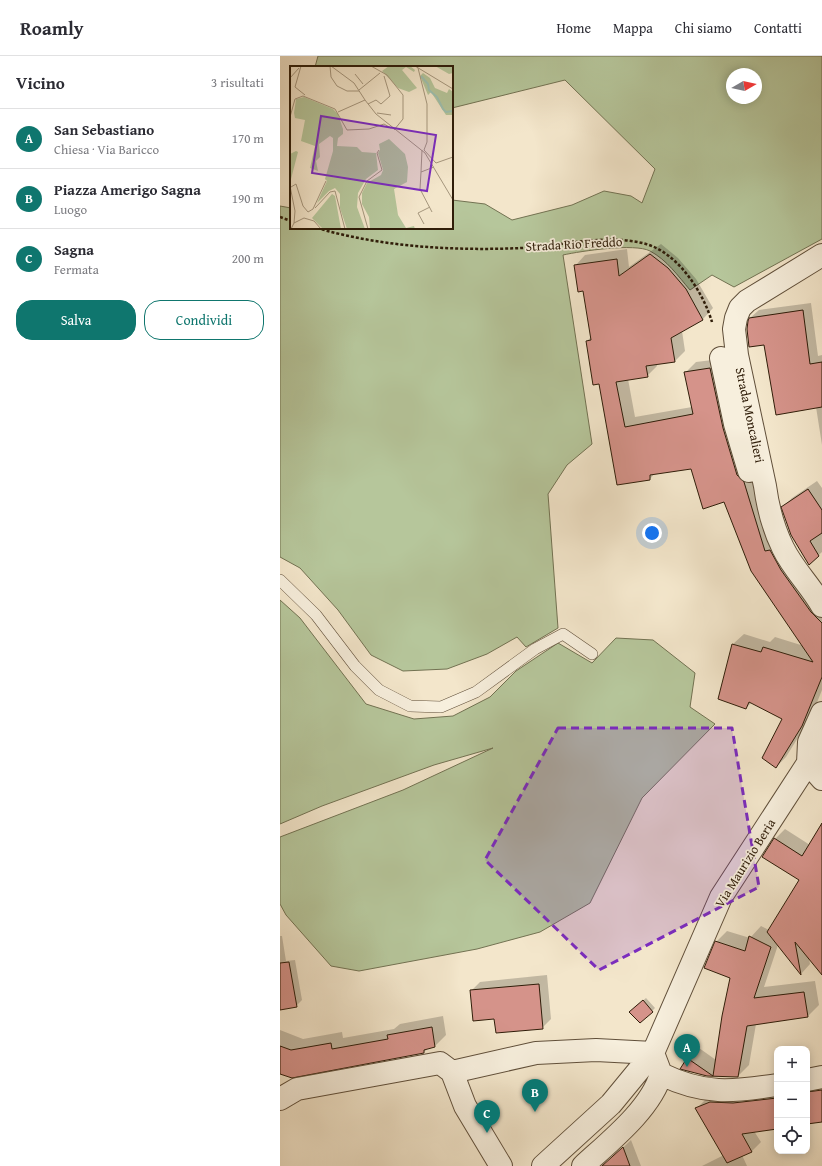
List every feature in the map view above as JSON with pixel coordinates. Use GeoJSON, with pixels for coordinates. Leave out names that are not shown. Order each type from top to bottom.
{"type":"FeatureCollection","features":[{"type":"Feature","properties":{"kind":"street","name":"Strada Moncalieri"},"geometry":{"type":"LineString","coordinates":[[822,255],[747,301],[740,308],[734,329],[737,355],[765,486],[767,507],[783,549],[813,590],[822,606]]}},
{"type":"Feature","properties":{"kind":"street"},"geometry":{"type":"LineString","coordinates":[[720,358],[745,461],[751,476],[765,486]]}},
{"type":"Feature","properties":{"kind":"street"},"geometry":{"type":"LineString","coordinates":[[822,713],[810,742],[822,779]]}},
{"type":"Feature","properties":{"kind":"street","name":"Via Maurizio Beria"},"geometry":{"type":"LineString","coordinates":[[543,1166],[611,1104],[653,1053],[721,898],[815,756]]}},
{"type":"Feature","properties":{"kind":"street"},"geometry":{"type":"LineString","coordinates":[[452,1072],[536,1053],[596,1050],[653,1053],[661,1074],[652,1095],[624,1128],[583,1166]]}},
{"type":"Feature","properties":{"kind":"street"},"geometry":{"type":"LineString","coordinates":[[280,1099],[289,1092],[298,1089],[440,1063],[452,1072],[465,1106],[501,1166]]}},
{"type":"Feature","properties":{"kind":"street"},"geometry":{"type":"LineString","coordinates":[[661,1074],[695,1088],[715,1091],[743,1090],[774,1085]]}},
{"type":"Feature","properties":{"kind":"street"},"geometry":{"type":"LineString","coordinates":[[810,1079],[822,1077]]}},
{"type":"Feature","properties":{"kind":"lane"},"geometry":{"type":"LineString","coordinates":[[280,580],[316,615],[355,666],[379,690],[410,706],[441,707],[476,692],[535,649],[563,634],[592,654]]}},
{"type":"Feature","properties":{"kind":"path"},"geometry":{"type":"LineString","coordinates":[[280,217],[290,220]]}},
{"type":"Feature","properties":{"kind":"path","name":"Strada Rio Freddo"},"geometry":{"type":"LineString","coordinates":[[320,229],[340,235],[409,245],[482,249],[523,248],[620,240],[646,244],[666,254],[684,272],[710,313],[714,326]]}},
{"type":"Feature","properties":{"kind":"highlighted area"},"geometry":{"type":"Polygon","coordinates":[[[558,728],[732,728],[759,887],[599,970],[485,860],[558,728]]]}},
{"type":"Feature","properties":{"kind":"green space"},"geometry":{"type":"Polygon","coordinates":[[[318,56],[822,56],[822,239],[734,287],[712,275],[690,290],[662,259],[650,251],[643,249],[608,248],[563,255],[592,444],[567,465],[548,494],[558,628],[526,647],[517,637],[487,654],[447,669],[403,671],[371,655],[338,610],[300,568],[280,557],[280,206],[290,208],[290,229],[453,229],[453,200],[485,204],[512,220],[572,205],[604,191],[631,196],[642,203],[655,169],[565,80],[453,108],[453,66],[315,66],[318,56]]]}},
{"type":"Feature","properties":{"kind":"green space"},"geometry":{"type":"Polygon","coordinates":[[[280,600],[300,618],[366,704],[414,719],[453,716],[490,697],[516,671],[558,643],[592,663],[616,638],[653,640],[695,673],[690,707],[715,724],[642,798],[590,903],[540,932],[477,949],[359,971],[331,966],[286,915],[280,904],[280,837],[403,790],[493,748],[434,765],[322,806],[280,824],[280,600]]]}},
{"type":"Feature","properties":{"kind":"building"},"geometry":{"type":"Polygon","coordinates":[[[650,254],[668,268],[686,289],[703,320],[671,338],[675,362],[646,366],[648,377],[616,382],[625,427],[693,414],[684,372],[710,368],[723,428],[737,475],[744,482],[765,551],[770,550],[781,570],[811,612],[822,623],[822,677],[802,726],[776,768],[762,758],[782,719],[749,702],[746,709],[718,699],[732,644],[761,652],[763,647],[813,662],[751,571],[724,502],[703,509],[691,469],[650,475],[650,480],[617,485],[599,384],[593,385],[586,341],[591,340],[583,291],[578,292],[574,265],[617,259],[619,276],[650,254]]]}},
{"type":"Feature","properties":{"kind":"building"},"geometry":{"type":"Polygon","coordinates":[[[803,310],[810,364],[822,362],[822,407],[776,415],[764,345],[749,347],[747,329],[748,321],[749,318],[803,310]]]}},
{"type":"Feature","properties":{"kind":"building"},"geometry":{"type":"Polygon","coordinates":[[[808,489],[822,510],[822,533],[810,541],[819,556],[809,565],[791,535],[781,507],[808,489]]]}},
{"type":"Feature","properties":{"kind":"building"},"geometry":{"type":"Polygon","coordinates":[[[822,823],[822,975],[795,942],[801,975],[767,932],[799,880],[762,857],[774,838],[802,856],[822,823]]]}},
{"type":"Feature","properties":{"kind":"building"},"geometry":{"type":"Polygon","coordinates":[[[749,936],[771,947],[754,998],[804,992],[808,1017],[747,1026],[738,1077],[707,1076],[680,1069],[687,1058],[713,1076],[722,1016],[730,978],[704,968],[715,941],[745,951],[749,936]]]}},
{"type":"Feature","properties":{"kind":"building"},"geometry":{"type":"Polygon","coordinates":[[[289,962],[297,1007],[280,1010],[280,963],[289,962]]]}},
{"type":"Feature","properties":{"kind":"building"},"geometry":{"type":"Polygon","coordinates":[[[539,984],[543,1029],[496,1033],[494,1019],[473,1021],[470,990],[539,984]]]}},
{"type":"Feature","properties":{"kind":"building"},"geometry":{"type":"Polygon","coordinates":[[[643,1000],[653,1012],[640,1023],[629,1012],[643,1000]]]}},
{"type":"Feature","properties":{"kind":"building"},"geometry":{"type":"Polygon","coordinates":[[[432,1027],[435,1047],[424,1050],[424,1053],[292,1078],[280,1074],[280,1046],[291,1050],[331,1043],[332,1049],[388,1039],[387,1035],[432,1027]]]}},
{"type":"Feature","properties":{"kind":"building"},"geometry":{"type":"Polygon","coordinates":[[[822,1090],[822,1122],[810,1124],[810,1092],[822,1090]]]}},
{"type":"Feature","properties":{"kind":"building"},"geometry":{"type":"Polygon","coordinates":[[[774,1098],[774,1129],[742,1134],[752,1152],[727,1163],[695,1108],[710,1102],[733,1103],[774,1098]]]}},
{"type":"Feature","properties":{"kind":"building"},"geometry":{"type":"Polygon","coordinates":[[[623,1147],[630,1166],[602,1166],[613,1156],[623,1147]]]}},
{"type":"Feature","properties":{"kind":"place","name":"San Sebastiano"},"geometry":{"type":"Point","coordinates":[687,1067]}},
{"type":"Feature","properties":{"kind":"place","name":"Piazza Amerigo Sagna"},"geometry":{"type":"Point","coordinates":[535,1112]}},
{"type":"Feature","properties":{"kind":"place","name":"Sagna"},"geometry":{"type":"Point","coordinates":[487,1133]}}]}
